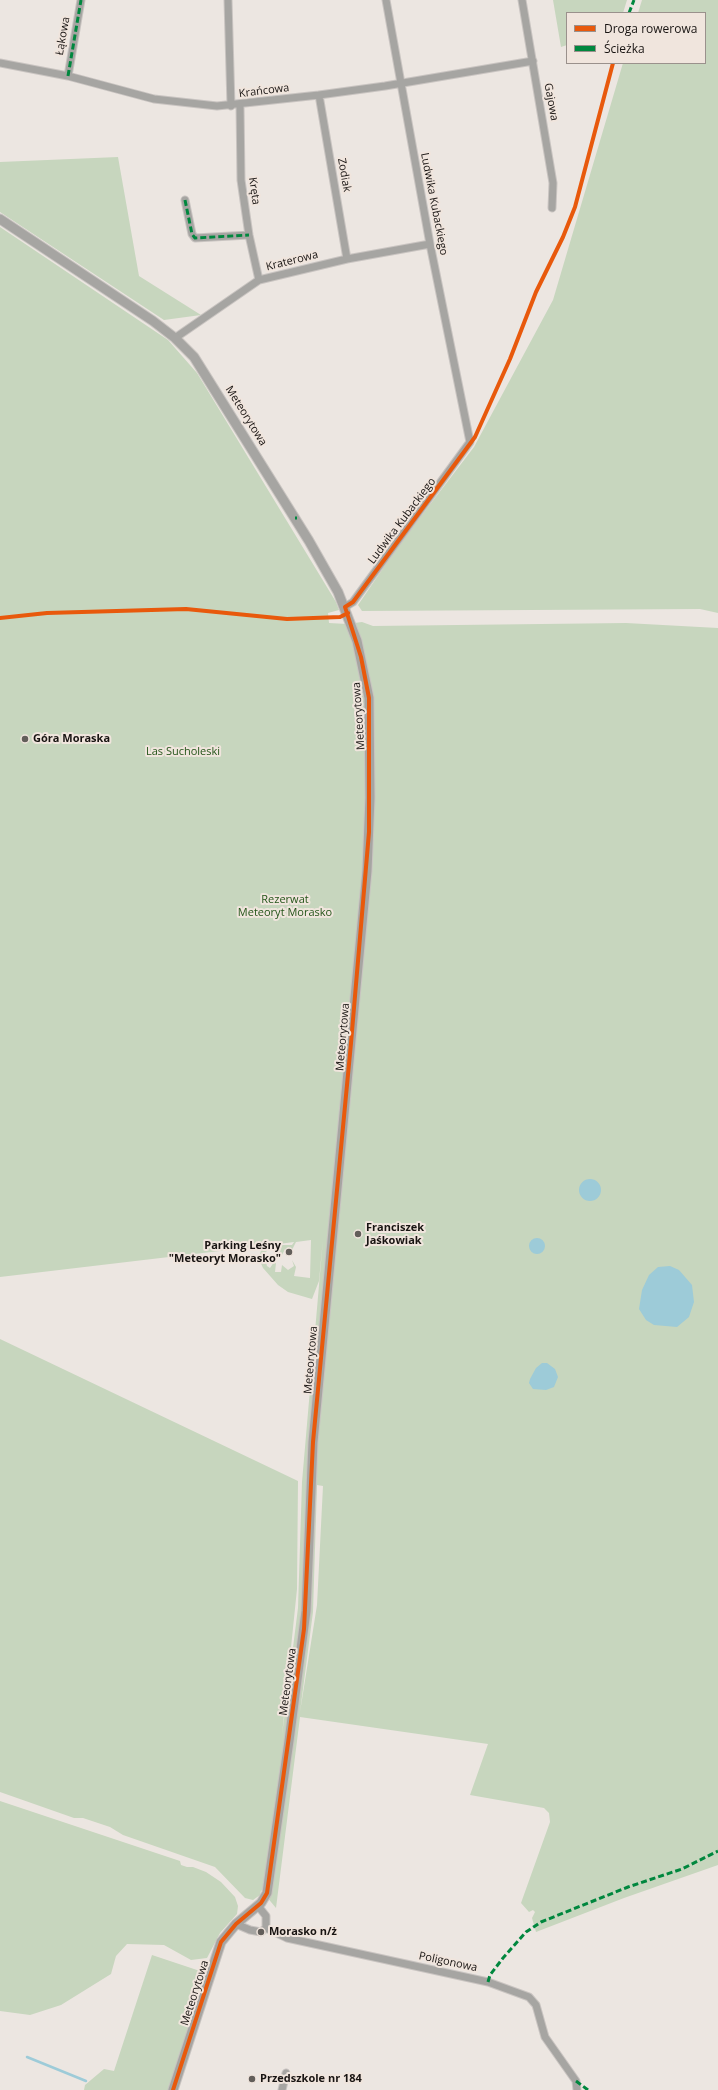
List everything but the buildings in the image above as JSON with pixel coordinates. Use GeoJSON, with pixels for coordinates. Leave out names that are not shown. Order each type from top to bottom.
{"type":"FeatureCollection","features":[{"type":"Feature","properties":{"kind":"street","name":"Łąkowa"},"geometry":{"type":"LineString","coordinates":[[68,76],[81,0]]}},
{"type":"Feature","properties":{"kind":"street"},"geometry":{"type":"LineString","coordinates":[[228,0],[231,106]]}},
{"type":"Feature","properties":{"kind":"street","name":"Ludwika Kubackiego"},"geometry":{"type":"LineString","coordinates":[[345,607],[357,596],[470,442],[430,244],[386,0]]}},
{"type":"Feature","properties":{"kind":"street","name":"Gajowa"},"geometry":{"type":"LineString","coordinates":[[522,0],[553,184],[552,208]]}},
{"type":"Feature","properties":{"kind":"street","name":"Krańcowa"},"geometry":{"type":"LineString","coordinates":[[0,63],[68,76],[154,99],[197,105],[231,106],[319,96],[401,84],[533,61]]}},
{"type":"Feature","properties":{"kind":"street","name":"Zodiak"},"geometry":{"type":"LineString","coordinates":[[319,96],[347,259]]}},
{"type":"Feature","properties":{"kind":"street","name":"Kręta"},"geometry":{"type":"LineString","coordinates":[[240,105],[240,170],[249,235],[259,280]]}},
{"type":"Feature","properties":{"kind":"street"},"geometry":{"type":"LineString","coordinates":[[185,200],[194,238],[249,235]]}},
{"type":"Feature","properties":{"kind":"street","name":"Meteorytowa"},"geometry":{"type":"LineString","coordinates":[[0,219],[153,321],[190,351],[296,518],[330,577],[345,607],[362,657],[369,698],[370,798],[367,871],[314,1434],[306,1612],[268,1888],[266,1897],[258,1906],[236,1924],[220,1946],[173,2090]]}},
{"type":"Feature","properties":{"kind":"street","name":"Kraterowa"},"geometry":{"type":"LineString","coordinates":[[175,338],[259,280],[347,259],[430,244]]}},
{"type":"Feature","properties":{"kind":"street"},"geometry":{"type":"LineString","coordinates":[[258,1906],[266,1916],[266,1928]]}},
{"type":"Feature","properties":{"kind":"street","name":"Poligonowa"},"geometry":{"type":"LineString","coordinates":[[236,1924],[250,1930],[261,1932],[266,1928],[287,1938],[488,1982],[529,1997],[536,2005],[545,2037],[576,2081],[577,2090]]}},
{"type":"Feature","properties":{"kind":"street"},"geometry":{"type":"LineString","coordinates":[[282,2090],[286,2073]]}},
{"type":"Feature","properties":{"kind":"green space"},"geometry":{"type":"Polygon","coordinates":[[[553,0],[627,0],[623,12],[566,12],[566,45],[561,47],[553,0]]]}},
{"type":"Feature","properties":{"kind":"green space"},"geometry":{"type":"Polygon","coordinates":[[[642,0],[718,0],[718,613],[700,609],[362,611],[358,605],[399,545],[474,447],[553,300],[623,64],[706,64],[706,12],[638,12],[642,0]]]}},
{"type":"Feature","properties":{"kind":"green space"},"geometry":{"type":"Polygon","coordinates":[[[118,157],[139,276],[201,315],[164,320],[0,212],[0,162],[118,157]]]}},
{"type":"Feature","properties":{"kind":"green space"},"geometry":{"type":"Polygon","coordinates":[[[0,227],[168,340],[197,373],[336,602],[339,610],[328,613],[329,623],[347,624],[362,622],[373,626],[626,623],[718,628],[718,1865],[624,1898],[536,1932],[532,1918],[535,1912],[533,1910],[529,1912],[521,1903],[550,1822],[549,1813],[544,1808],[470,1795],[488,1744],[300,1717],[276,1908],[261,1890],[260,1895],[253,1900],[245,1898],[215,1867],[123,1835],[110,1827],[83,1818],[74,1818],[0,1792],[0,1339],[298,1481],[297,1589],[282,1735],[298,1608],[302,1482],[323,1239],[319,1281],[312,1299],[288,1292],[278,1285],[263,1268],[259,1259],[262,1246],[0,1277],[0,227]],[[311,1240],[296,1242],[292,1250],[288,1247],[282,1255],[279,1250],[280,1245],[292,1245],[294,1242],[271,1245],[264,1255],[267,1266],[270,1268],[274,1262],[276,1263],[275,1272],[281,1272],[282,1265],[288,1270],[294,1266],[292,1260],[296,1267],[294,1276],[310,1278],[311,1240]],[[317,1485],[313,1612],[300,1712],[317,1605],[323,1486],[317,1485]]]}},
{"type":"Feature","properties":{"kind":"green space"},"geometry":{"type":"Polygon","coordinates":[[[0,1801],[180,1861],[181,1865],[193,1867],[206,1872],[221,1882],[235,1897],[238,1906],[237,1914],[220,1933],[207,1958],[191,1960],[164,1945],[127,1944],[116,1956],[111,1974],[61,2005],[30,2015],[0,2011],[0,1801]]]}},
{"type":"Feature","properties":{"kind":"green space"},"geometry":{"type":"Polygon","coordinates":[[[152,1955],[206,1973],[169,2090],[84,2090],[85,2085],[104,2069],[114,2071],[152,1955]]]}},
{"type":"Feature","properties":{"kind":"water"},"geometry":{"type":"Polygon","coordinates":[[[590,1179],[598,1182],[601,1190],[598,1198],[590,1201],[582,1198],[579,1190],[582,1182],[590,1179]]]}},
{"type":"Feature","properties":{"kind":"water"},"geometry":{"type":"Polygon","coordinates":[[[537,1238],[544,1243],[545,1246],[540,1253],[537,1254],[530,1249],[529,1246],[534,1239],[537,1238]]]}},
{"type":"Feature","properties":{"kind":"water"},"geometry":{"type":"Polygon","coordinates":[[[670,1266],[679,1270],[692,1285],[694,1302],[689,1317],[677,1327],[654,1325],[646,1320],[639,1309],[642,1290],[649,1275],[658,1267],[670,1266]]]}},
{"type":"Feature","properties":{"kind":"water"},"geometry":{"type":"Polygon","coordinates":[[[542,1363],[547,1363],[555,1369],[558,1377],[554,1387],[546,1390],[533,1389],[529,1383],[530,1379],[536,1368],[542,1363]]]}},
{"type":"Feature","properties":{"kind":"waterway"},"geometry":{"type":"LineString","coordinates":[[27,2057],[86,2081]]}},
{"type":"Feature","properties":{"kind":"marked path"},"geometry":{"type":"LineString","coordinates":[[68,76],[81,0]]}},
{"type":"Feature","properties":{"kind":"marked path"},"geometry":{"type":"LineString","coordinates":[[629,12],[634,0]]}},
{"type":"Feature","properties":{"kind":"marked path"},"geometry":{"type":"LineString","coordinates":[[185,200],[192,234],[195,238],[249,235]]}},
{"type":"Feature","properties":{"kind":"marked path"},"geometry":{"type":"LineString","coordinates":[[488,1982],[490,1975],[503,1958],[526,1932],[541,1922],[628,1887],[682,1869],[718,1851]]}},
{"type":"Feature","properties":{"kind":"marked path"},"geometry":{"type":"LineString","coordinates":[[576,2081],[588,2090]]}},
{"type":"Feature","properties":{"kind":"cycle path"},"geometry":{"type":"LineString","coordinates":[[173,2090],[221,1942],[236,1924],[261,1903],[267,1893],[304,1629],[313,1442],[351,1043],[369,832],[369,698],[361,657],[345,607],[353,602],[475,437],[510,359],[536,292],[563,237],[575,207],[613,64]]}},
{"type":"Feature","properties":{"kind":"cycle path"},"geometry":{"type":"LineString","coordinates":[[0,618],[47,613],[186,609],[287,619],[340,617],[348,613]]}},
{"type":"Feature","properties":{"kind":"place","name":"Góra Moraska"},"geometry":{"type":"Point","coordinates":[25,739]}},
{"type":"Feature","properties":{"kind":"place","name":"Franciszek Jaśkowiak"},"geometry":{"type":"Point","coordinates":[358,1234]}},
{"type":"Feature","properties":{"kind":"place","name":"Parking Leśny \"Meteoryt Morasko\""},"geometry":{"type":"Point","coordinates":[289,1252]}},
{"type":"Feature","properties":{"kind":"place","name":"Morasko n/ż"},"geometry":{"type":"Point","coordinates":[261,1932]}},
{"type":"Feature","properties":{"kind":"place","name":"Przedszkole nr 184"},"geometry":{"type":"Point","coordinates":[252,2079]}},
{"type":"Feature","properties":{"kind":"park label","name":"Las Sucholeski"},"geometry":{"type":"Point","coordinates":[183,752]}},
{"type":"Feature","properties":{"kind":"park label","name":"Rezerwat Meteoryt Morasko"},"geometry":{"type":"Point","coordinates":[285,906]}}]}
